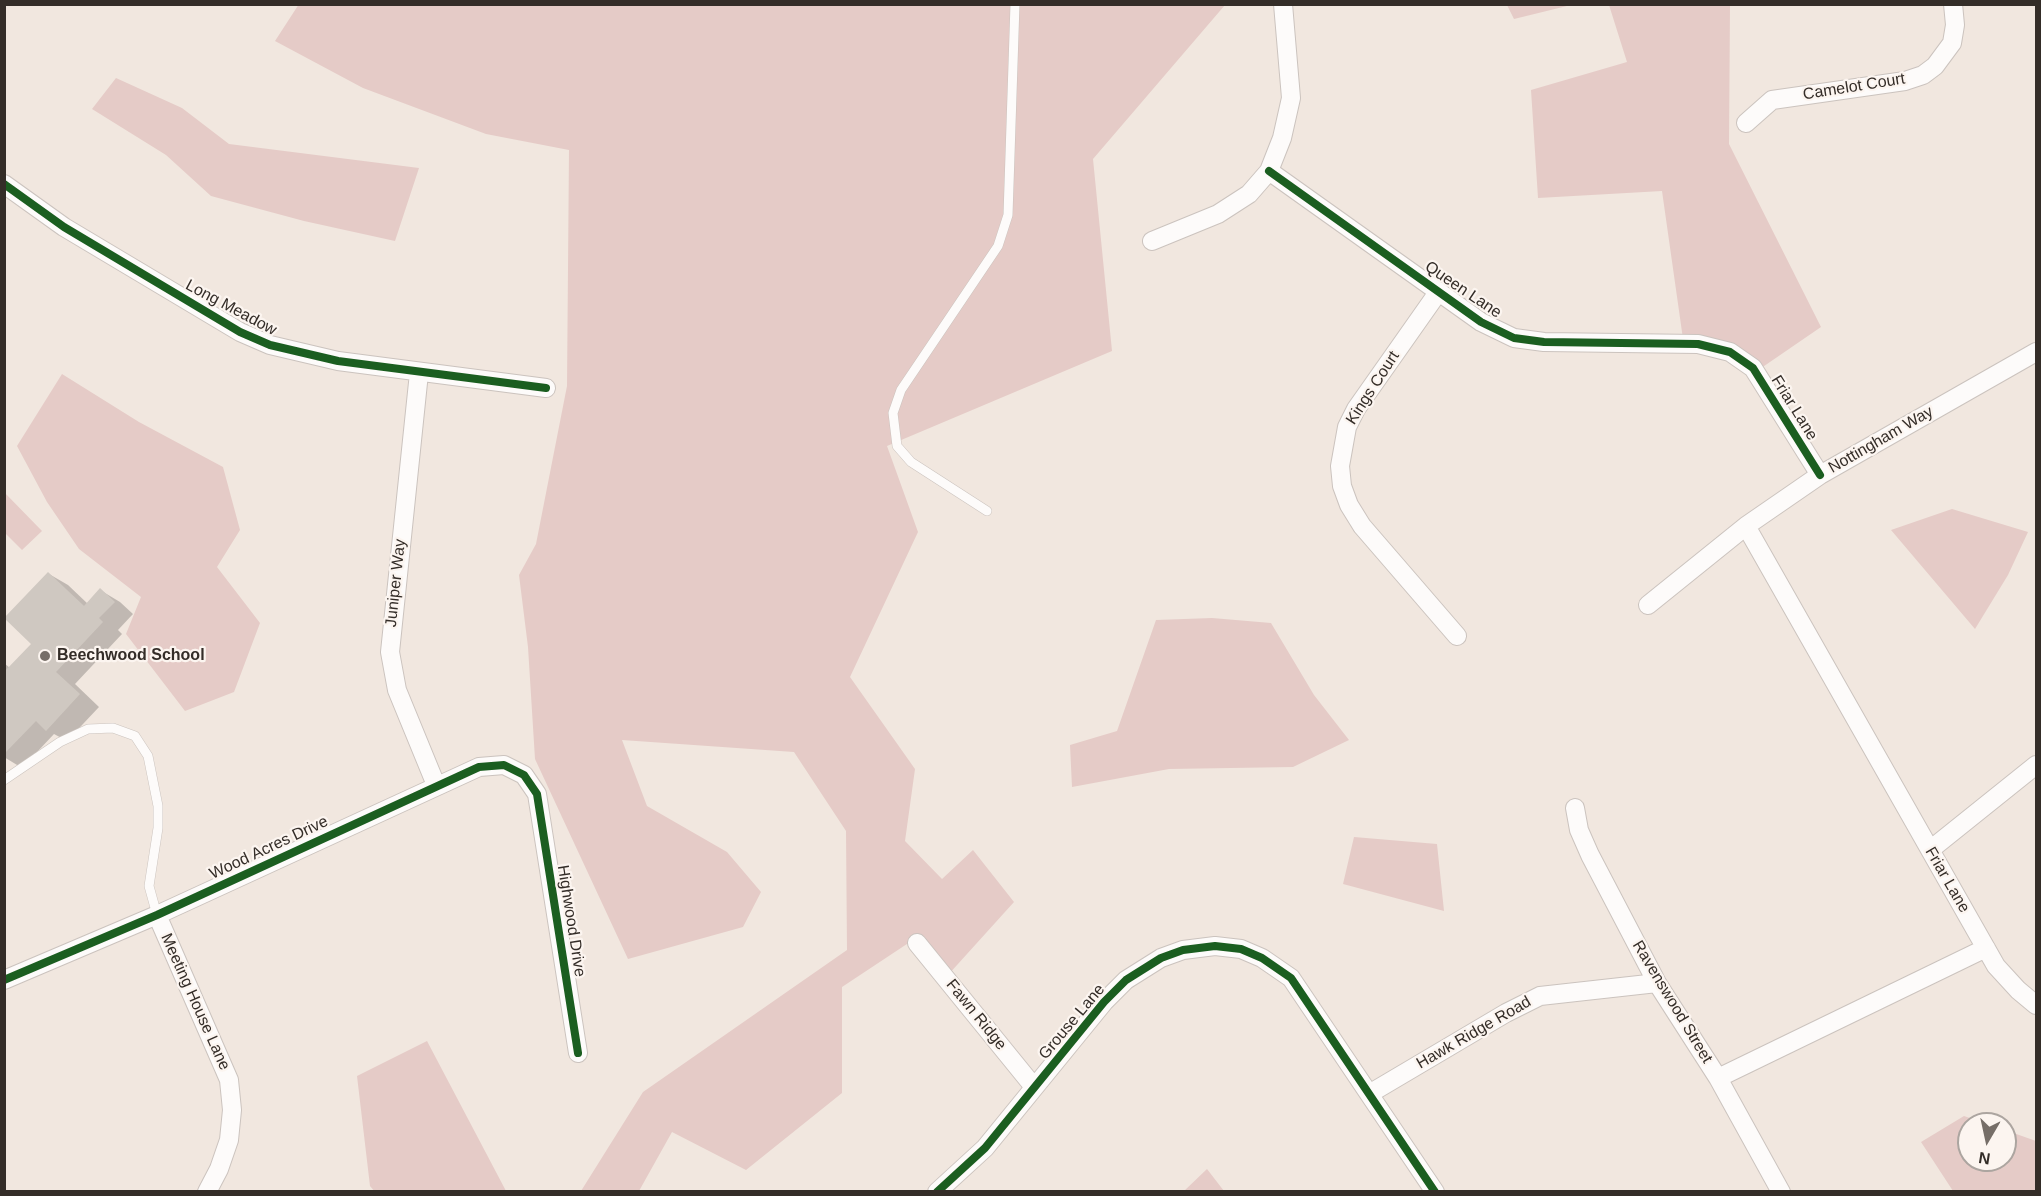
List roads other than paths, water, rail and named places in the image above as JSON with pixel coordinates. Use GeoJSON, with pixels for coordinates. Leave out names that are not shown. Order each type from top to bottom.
{"type":"FeatureCollection","features":[{"type":"Feature","properties":{"kind":"street"},"geometry":{"type":"LineString","coordinates":[[1152,241],[1218,214],[1248,194],[1269,171],[1282,138],[1291,98],[1283,4]]}},
{"type":"Feature","properties":{"kind":"street","name":"Camelot Court"},"geometry":{"type":"LineString","coordinates":[[1746,123],[1772,100],[1905,81],[1923,75],[1935,66],[1952,43],[1955,26],[1953,4]]}},
{"type":"Feature","properties":{"kind":"street","name":"Queen Lane"},"geometry":{"type":"LineString","coordinates":[[1269,171],[1481,322],[1514,338],[1544,342],[1698,344],[1730,352],[1741,359]]}},
{"type":"Feature","properties":{"kind":"street","name":"Long Meadow"},"geometry":{"type":"LineString","coordinates":[[4,184],[63,227],[240,332],[270,345],[338,362],[546,388]]}},
{"type":"Feature","properties":{"kind":"street","name":"Kings Court"},"geometry":{"type":"LineString","coordinates":[[1439,291],[1356,409],[1341,446],[1340,466],[1342,486],[1349,505],[1362,526],[1457,636]]}},
{"type":"Feature","properties":{"kind":"street","name":"Nottingham Way"},"geometry":{"type":"LineString","coordinates":[[1648,606],[1746,526],[1820,475],[2037,352]]}},
{"type":"Feature","properties":{"kind":"street","name":"Friar Lane"},"geometry":{"type":"LineString","coordinates":[[1741,359],[1753,368],[1820,475]]}},
{"type":"Feature","properties":{"kind":"street","name":"Juniper Way"},"geometry":{"type":"LineString","coordinates":[[419,373],[390,652],[391,671],[397,690],[436,785]]}},
{"type":"Feature","properties":{"kind":"street","name":"Friar Lane"},"geometry":{"type":"LineString","coordinates":[[1746,526],[1986,948],[2007,980],[2037,1005]]}},
{"type":"Feature","properties":{"kind":"street","name":"Wood Acres Drive"},"geometry":{"type":"LineString","coordinates":[[4,980],[157,915],[478,767],[495,764],[513,768],[524,775],[537,794]]}},
{"type":"Feature","properties":{"kind":"street"},"geometry":{"type":"LineString","coordinates":[[1930,850],[2037,765]]}},
{"type":"Feature","properties":{"kind":"street","name":"Highwood Drive"},"geometry":{"type":"LineString","coordinates":[[537,794],[578,1053]]}},
{"type":"Feature","properties":{"kind":"street","name":"Ravenswood Street"},"geometry":{"type":"LineString","coordinates":[[1575,808],[1579,830],[1590,855],[1657,983],[1718,1078],[1781,1191]]}},
{"type":"Feature","properties":{"kind":"street","name":"Meeting House Lane"},"geometry":{"type":"LineString","coordinates":[[157,915],[229,1080],[232,1110],[229,1140],[219,1169],[207,1191]]}},
{"type":"Feature","properties":{"kind":"street","name":"Fawn Ridge"},"geometry":{"type":"LineString","coordinates":[[917,943],[1034,1087]]}},
{"type":"Feature","properties":{"kind":"street","name":"Grouse Lane"},"geometry":{"type":"LineString","coordinates":[[937,1191],[985,1148],[1104,1002],[1126,980],[1161,958],[1183,950],[1217,946],[1240,950],[1262,958],[1290,978],[1435,1191]]}},
{"type":"Feature","properties":{"kind":"street"},"geometry":{"type":"LineString","coordinates":[[1718,1078],[1986,948]]}},
{"type":"Feature","properties":{"kind":"street","name":"Hawk Ridge Road"},"geometry":{"type":"LineString","coordinates":[[1369,1094],[1506,1013],[1540,996],[1657,983]]}},
{"type":"Feature","properties":{"kind":"lane"},"geometry":{"type":"LineString","coordinates":[[987,511],[911,462],[897,446],[893,413],[901,390],[998,246],[1008,215],[1015,4]]}},
{"type":"Feature","properties":{"kind":"lane"},"geometry":{"type":"LineString","coordinates":[[4,780],[60,742],[88,729],[113,728],[135,736],[148,756],[158,806],[158,828],[148,886],[157,915]]}},
{"type":"Feature","properties":{"kind":"place","name":"Beechwood School"},"geometry":{"type":"Point","coordinates":[45,656]}}]}
